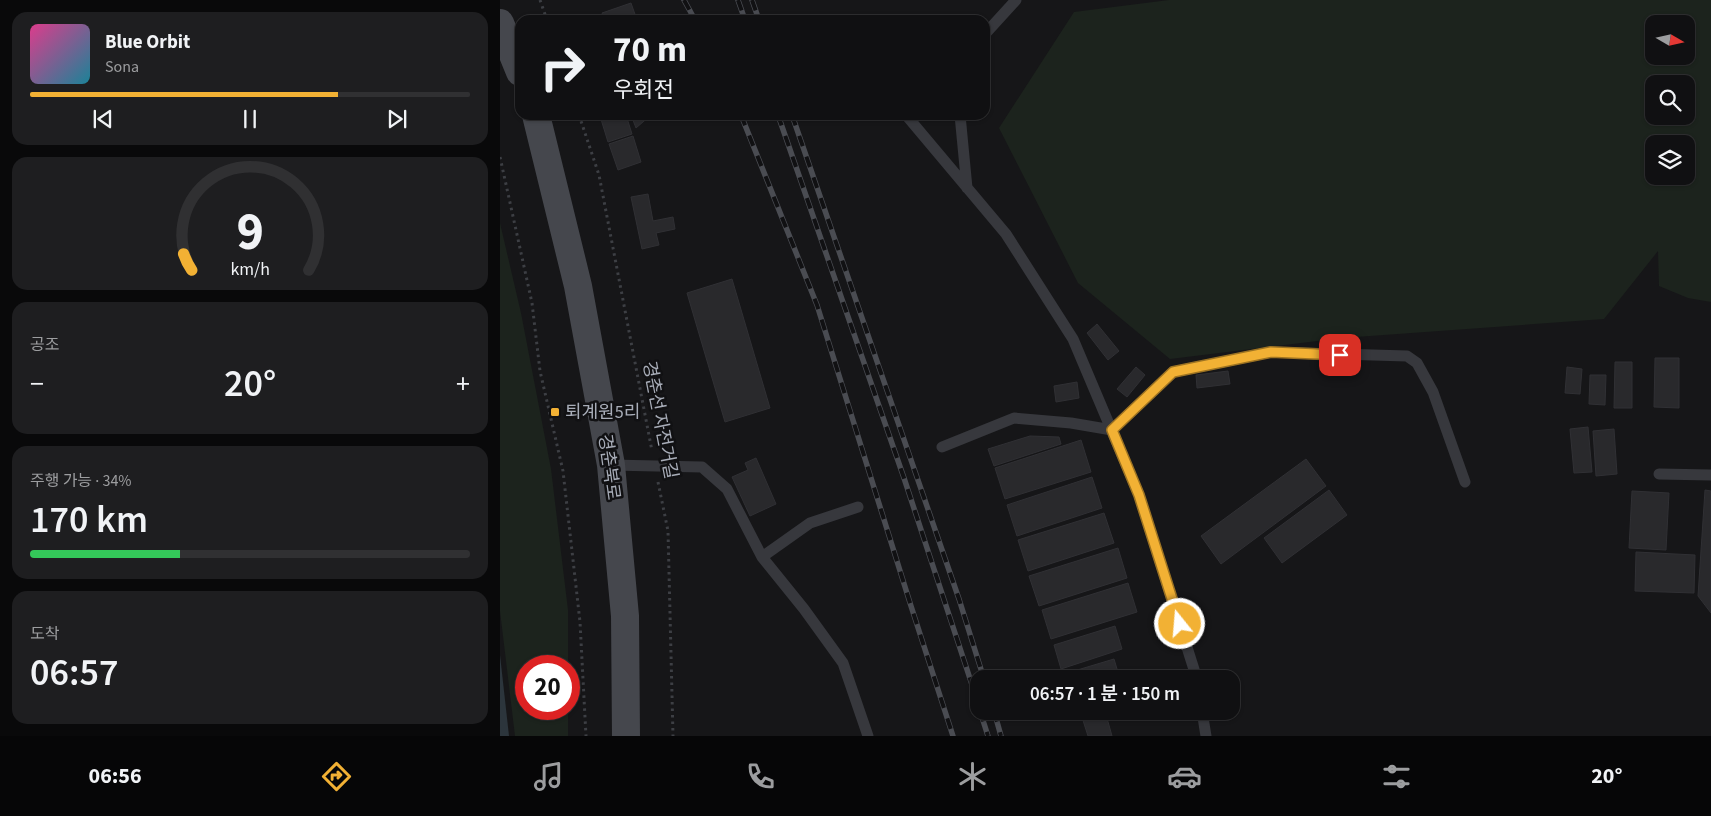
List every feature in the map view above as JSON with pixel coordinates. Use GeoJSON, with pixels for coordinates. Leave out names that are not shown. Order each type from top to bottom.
{"type":"FeatureCollection","features":[{"type":"Feature","properties":{"kind":"street"},"geometry":{"type":"LineString","coordinates":[[500,23],[515,60]]}},
{"type":"Feature","properties":{"kind":"street","name":"경춘북로"},"geometry":{"type":"LineString","coordinates":[[537,120],[578,286],[611,465],[625,616],[626,736]]}},
{"type":"Feature","properties":{"kind":"lane"},"geometry":{"type":"LineString","coordinates":[[990,29],[1016,0]]}},
{"type":"Feature","properties":{"kind":"lane"},"geometry":{"type":"LineString","coordinates":[[910,120],[1006,234],[1073,339],[1139,495],[1194,670]]}},
{"type":"Feature","properties":{"kind":"lane"},"geometry":{"type":"LineString","coordinates":[[960,120],[967,188]]}},
{"type":"Feature","properties":{"kind":"lane"},"geometry":{"type":"LineString","coordinates":[[1112,430],[1173,372],[1271,352],[1406,356],[1417,363],[1433,392],[1465,482]]}},
{"type":"Feature","properties":{"kind":"lane"},"geometry":{"type":"LineString","coordinates":[[942,447],[1014,418],[1070,423],[1112,430]]}},
{"type":"Feature","properties":{"kind":"lane"},"geometry":{"type":"LineString","coordinates":[[611,465],[702,466],[727,489],[762,557],[804,609],[843,663],[868,736]]}},
{"type":"Feature","properties":{"kind":"lane"},"geometry":{"type":"LineString","coordinates":[[1659,474],[1711,475]]}},
{"type":"Feature","properties":{"kind":"lane"},"geometry":{"type":"LineString","coordinates":[[762,557],[810,523],[858,507]]}},
{"type":"Feature","properties":{"kind":"lane"},"geometry":{"type":"LineString","coordinates":[[1203,720],[1206,736]]}},
{"type":"Feature","properties":{"kind":"path"},"geometry":{"type":"LineString","coordinates":[[540,0],[545,15]]}},
{"type":"Feature","properties":{"kind":"path","name":"경춘선 자전거길"},"geometry":{"type":"LineString","coordinates":[[581,120],[599,175],[668,531],[673,736]]}},
{"type":"Feature","properties":{"kind":"path"},"geometry":{"type":"LineString","coordinates":[[500,157],[532,303],[540,371],[564,471],[580,622],[586,736]]}},
{"type":"Feature","properties":{"kind":"shaded area"},"geometry":{"type":"Polygon","coordinates":[[[1169,0],[1711,0],[1711,302],[1688,298],[1659,286],[1658,251],[1604,319],[1342,338],[1170,359],[1078,283],[999,128],[1074,12],[1169,0]]]}},
{"type":"Feature","properties":{"kind":"shaded area"},"geometry":{"type":"Polygon","coordinates":[[[500,223],[521,313],[551,469],[568,610],[568,655],[515,655],[515,720],[568,720],[568,736],[515,736],[500,611],[500,223]]]}},
{"type":"Feature","properties":{"kind":"shaded area"},"geometry":{"type":"Polygon","coordinates":[[[500,655],[509,736],[500,736],[500,655]]]}},
{"type":"Feature","properties":{"kind":"building"},"geometry":{"type":"Polygon","coordinates":[[[631,3],[635,15],[603,15],[602,13],[631,3]]]}},
{"type":"Feature","properties":{"kind":"building"},"geometry":{"type":"Polygon","coordinates":[[[601,120],[628,120],[632,134],[608,142],[601,120]]]}},
{"type":"Feature","properties":{"kind":"building"},"geometry":{"type":"Polygon","coordinates":[[[633,120],[645,120],[636,128],[633,120]]]}},
{"type":"Feature","properties":{"kind":"building"},"geometry":{"type":"Polygon","coordinates":[[[633,136],[641,162],[618,170],[609,144],[633,136]]]}},
{"type":"Feature","properties":{"kind":"building"},"geometry":{"type":"Polygon","coordinates":[[[648,194],[653,221],[673,217],[675,229],[656,233],[659,245],[642,249],[631,197],[648,194]]]}},
{"type":"Feature","properties":{"kind":"building"},"geometry":{"type":"Polygon","coordinates":[[[732,279],[770,408],[725,422],[687,293],[732,279]]]}},
{"type":"Feature","properties":{"kind":"building"},"geometry":{"type":"Polygon","coordinates":[[[1097,324],[1119,351],[1108,360],[1087,333],[1097,324]]]}},
{"type":"Feature","properties":{"kind":"building"},"geometry":{"type":"Polygon","coordinates":[[[1655,358],[1679,358],[1679,408],[1654,407],[1655,358]]]}},
{"type":"Feature","properties":{"kind":"building"},"geometry":{"type":"Polygon","coordinates":[[[1615,362],[1632,362],[1632,408],[1614,408],[1615,362]]]}},
{"type":"Feature","properties":{"kind":"building"},"geometry":{"type":"Polygon","coordinates":[[[1136,367],[1145,375],[1127,397],[1117,389],[1136,367]]]}},
{"type":"Feature","properties":{"kind":"building"},"geometry":{"type":"Polygon","coordinates":[[[1567,367],[1582,369],[1580,394],[1565,393],[1567,367]]]}},
{"type":"Feature","properties":{"kind":"building"},"geometry":{"type":"Polygon","coordinates":[[[1228,371],[1230,384],[1197,388],[1196,375],[1228,371]]]}},
{"type":"Feature","properties":{"kind":"building"},"geometry":{"type":"Polygon","coordinates":[[[1590,375],[1606,375],[1605,405],[1589,404],[1590,375]]]}},
{"type":"Feature","properties":{"kind":"building"},"geometry":{"type":"Polygon","coordinates":[[[1077,382],[1079,398],[1056,402],[1054,386],[1077,382]]]}},
{"type":"Feature","properties":{"kind":"building"},"geometry":{"type":"Polygon","coordinates":[[[1588,427],[1592,472],[1574,473],[1570,429],[1588,427]]]}},
{"type":"Feature","properties":{"kind":"building"},"geometry":{"type":"Polygon","coordinates":[[[1614,429],[1617,474],[1596,476],[1593,431],[1614,429]]]}},
{"type":"Feature","properties":{"kind":"building"},"geometry":{"type":"Polygon","coordinates":[[[1030,436],[1059,437],[1061,444],[994,466],[988,449],[1030,436]]]}},
{"type":"Feature","properties":{"kind":"building"},"geometry":{"type":"Polygon","coordinates":[[[1081,440],[1091,472],[1005,499],[995,468],[1081,440]]]}},
{"type":"Feature","properties":{"kind":"building"},"geometry":{"type":"Polygon","coordinates":[[[756,458],[776,504],[750,516],[732,477],[748,470],[745,463],[756,458]]]}},
{"type":"Feature","properties":{"kind":"building"},"geometry":{"type":"Polygon","coordinates":[[[1306,459],[1326,486],[1221,564],[1201,536],[1306,459]]]}},
{"type":"Feature","properties":{"kind":"building"},"geometry":{"type":"Polygon","coordinates":[[[1092,477],[1102,508],[1017,536],[1007,505],[1092,477]]]}},
{"type":"Feature","properties":{"kind":"building"},"geometry":{"type":"Polygon","coordinates":[[[1329,490],[1347,515],[1282,563],[1264,538],[1329,490]]]}},
{"type":"Feature","properties":{"kind":"building"},"geometry":{"type":"Polygon","coordinates":[[[1705,490],[1711,491],[1711,613],[1698,596],[1705,490]]]}},
{"type":"Feature","properties":{"kind":"building"},"geometry":{"type":"Polygon","coordinates":[[[1632,491],[1669,493],[1666,550],[1629,548],[1632,491]]]}},
{"type":"Feature","properties":{"kind":"building"},"geometry":{"type":"Polygon","coordinates":[[[1104,513],[1114,543],[1028,571],[1018,540],[1104,513]]]}},
{"type":"Feature","properties":{"kind":"building"},"geometry":{"type":"Polygon","coordinates":[[[1118,548],[1127,578],[1039,606],[1029,576],[1118,548]]]}},
{"type":"Feature","properties":{"kind":"building"},"geometry":{"type":"Polygon","coordinates":[[[1636,552],[1695,555],[1694,593],[1635,591],[1636,552]]]}},
{"type":"Feature","properties":{"kind":"building"},"geometry":{"type":"Polygon","coordinates":[[[1128,583],[1137,612],[1051,639],[1042,610],[1128,583]]]}},
{"type":"Feature","properties":{"kind":"building"},"geometry":{"type":"Polygon","coordinates":[[[1115,626],[1122,649],[1061,669],[1054,645],[1115,626]]]}},
{"type":"Feature","properties":{"kind":"building"},"geometry":{"type":"Polygon","coordinates":[[[1114,659],[1117,670],[1077,670],[1114,659]]]}},
{"type":"Feature","properties":{"kind":"building"},"geometry":{"type":"Polygon","coordinates":[[[1083,720],[1108,720],[1112,736],[1088,736],[1083,720]]]}},
{"type":"Feature","properties":{"kind":"railway"},"geometry":{"type":"LineString","coordinates":[[684,0],[692,15]]}},
{"type":"Feature","properties":{"kind":"railway"},"geometry":{"type":"LineString","coordinates":[[738,0],[743,15]]}},
{"type":"Feature","properties":{"kind":"railway"},"geometry":{"type":"LineString","coordinates":[[752,0],[757,15]]}},
{"type":"Feature","properties":{"kind":"railway"},"geometry":{"type":"LineString","coordinates":[[743,120],[817,305],[953,736]]}},
{"type":"Feature","properties":{"kind":"railway"},"geometry":{"type":"LineString","coordinates":[[780,120],[904,478],[970,679]]}},
{"type":"Feature","properties":{"kind":"railway"},"geometry":{"type":"LineString","coordinates":[[794,120],[959,599],[981,670]]}},
{"type":"Feature","properties":{"kind":"railway"},"geometry":{"type":"LineString","coordinates":[[983,720],[988,736]]}},
{"type":"Feature","properties":{"kind":"railway"},"geometry":{"type":"LineString","coordinates":[[997,720],[1001,736]]}},
{"type":"Feature","properties":{"kind":"place","name":"퇴계원5리"},"geometry":{"type":"Point","coordinates":[555,412]}},
{"type":"Feature","properties":{"kind":"route"},"geometry":{"type":"LineString","coordinates":[[1180,624],[1139,495],[1112,430],[1173,372],[1271,352],[1340,355]]}}]}
